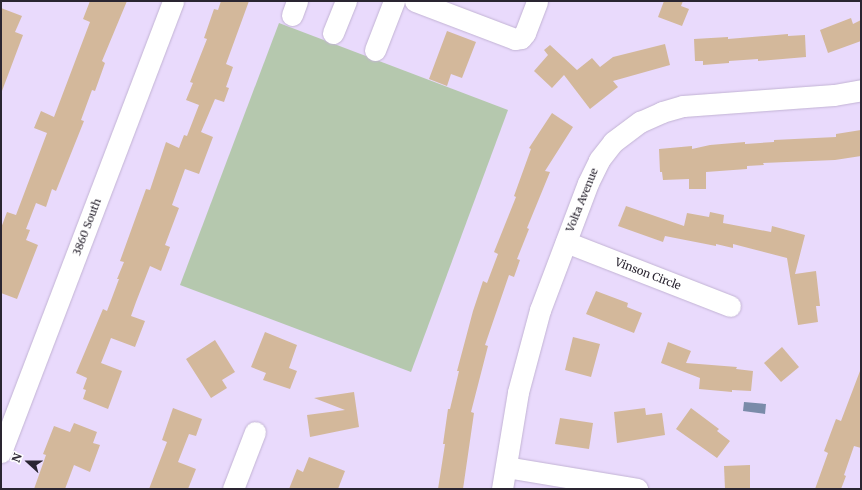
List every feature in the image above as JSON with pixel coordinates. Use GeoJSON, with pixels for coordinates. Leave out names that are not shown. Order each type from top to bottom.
{"type":"FeatureCollection","features":[{"type":"Feature","properties":{"kind":"street","name":"3860 South"},"geometry":{"type":"LineString","coordinates":[[1,452],[173,1]]}},
{"type":"Feature","properties":{"kind":"street"},"geometry":{"type":"LineString","coordinates":[[333,33],[346,1]]}},
{"type":"Feature","properties":{"kind":"street"},"geometry":{"type":"LineString","coordinates":[[375,50],[394,1]]}},
{"type":"Feature","properties":{"kind":"street"},"geometry":{"type":"LineString","coordinates":[[415,1],[515,39],[521,38],[525,33],[537,1]]}},
{"type":"Feature","properties":{"kind":"street","name":"Volta Avenue"},"geometry":{"type":"LineString","coordinates":[[502,489],[524,364],[540,310],[588,183],[599,160],[613,142],[640,122],[662,112],[683,106],[834,95],[861,90]]}},
{"type":"Feature","properties":{"kind":"street","name":"Vinson Circle"},"geometry":{"type":"LineString","coordinates":[[566,242],[730,306]]}},
{"type":"Feature","properties":{"kind":"street"},"geometry":{"type":"LineString","coordinates":[[233,489],[255,432]]}},
{"type":"Feature","properties":{"kind":"street"},"geometry":{"type":"LineString","coordinates":[[506,467],[637,489]]}},
{"type":"Feature","properties":{"kind":"green space"},"geometry":{"type":"Polygon","coordinates":[[[279,23],[508,110],[411,372],[180,285],[279,23]]]}},
{"type":"Feature","properties":{"kind":"water"},"geometry":{"type":"Polygon","coordinates":[[[744,402],[766,404],[765,414],[743,411],[744,402]]]}},
{"type":"Feature","properties":{"kind":"building"},"geometry":{"type":"Polygon","coordinates":[[[90,1],[127,1],[102,61],[105,63],[95,91],[92,90],[81,120],[84,121],[56,191],[52,189],[46,207],[36,203],[26,229],[30,230],[26,240],[38,245],[17,299],[1,293],[1,228],[7,212],[16,215],[47,133],[34,128],[41,111],[54,117],[90,22],[83,19],[90,1]]]}},
{"type":"Feature","properties":{"kind":"building"},"geometry":{"type":"Polygon","coordinates":[[[221,1],[249,1],[226,64],[233,67],[226,87],[229,88],[224,102],[215,99],[201,132],[213,137],[199,174],[185,169],[172,205],[179,208],[165,245],[170,247],[161,271],[150,266],[136,302],[131,316],[145,321],[135,347],[111,338],[101,363],[122,371],[108,409],[83,399],[86,390],[83,389],[87,378],[76,373],[103,309],[107,311],[124,262],[120,261],[146,189],[150,190],[166,142],[179,148],[184,135],[187,136],[199,105],[186,100],[193,83],[190,82],[207,39],[204,38],[214,9],[218,10],[221,1]]]}},
{"type":"Feature","properties":{"kind":"building"},"geometry":{"type":"Polygon","coordinates":[[[664,1],[683,1],[681,6],[689,9],[682,26],[658,17],[664,1]]]}},
{"type":"Feature","properties":{"kind":"building"},"geometry":{"type":"Polygon","coordinates":[[[1,8],[22,16],[15,32],[23,35],[2,91],[1,91],[1,8]]]}},
{"type":"Feature","properties":{"kind":"building"},"geometry":{"type":"Polygon","coordinates":[[[851,18],[853,24],[861,20],[861,41],[828,53],[820,30],[851,18]]]}},
{"type":"Feature","properties":{"kind":"building"},"geometry":{"type":"Polygon","coordinates":[[[447,31],[476,42],[462,78],[451,74],[447,86],[429,79],[447,31]]]}},
{"type":"Feature","properties":{"kind":"building"},"geometry":{"type":"Polygon","coordinates":[[[788,34],[788,36],[805,35],[806,57],[758,61],[758,59],[729,61],[729,63],[703,65],[703,61],[695,61],[694,39],[728,37],[728,39],[788,34]]]}},
{"type":"Feature","properties":{"kind":"building"},"geometry":{"type":"Polygon","coordinates":[[[665,44],[670,65],[613,81],[618,87],[590,109],[564,75],[552,88],[534,71],[548,55],[544,50],[550,45],[577,70],[592,58],[600,67],[613,57],[665,44]]]}},
{"type":"Feature","properties":{"kind":"building"},"geometry":{"type":"Polygon","coordinates":[[[552,113],[573,127],[545,171],[550,172],[527,228],[529,229],[517,259],[520,260],[514,277],[509,275],[485,345],[488,346],[471,412],[474,413],[463,489],[438,489],[445,444],[443,444],[448,409],[450,409],[459,371],[457,371],[473,311],[483,281],[487,283],[498,254],[494,252],[516,197],[514,196],[531,149],[529,148],[552,113]]]}},
{"type":"Feature","properties":{"kind":"building"},"geometry":{"type":"Polygon","coordinates":[[[861,130],[861,156],[835,160],[763,163],[764,165],[747,166],[747,169],[706,172],[706,189],[689,189],[689,179],[663,180],[662,172],[660,172],[659,149],[692,146],[692,149],[710,145],[745,142],[745,144],[774,142],[774,140],[836,137],[836,134],[861,130]]]}},
{"type":"Feature","properties":{"kind":"building"},"geometry":{"type":"Polygon","coordinates":[[[626,206],[684,226],[687,213],[709,217],[710,212],[724,215],[723,223],[771,232],[772,226],[805,235],[795,274],[816,271],[820,306],[816,306],[818,322],[798,325],[787,258],[733,244],[733,248],[665,236],[663,242],[618,226],[626,206]]]}},
{"type":"Feature","properties":{"kind":"building"},"geometry":{"type":"Polygon","coordinates":[[[596,291],[628,303],[627,307],[642,313],[634,333],[586,314],[596,291]]]}},
{"type":"Feature","properties":{"kind":"building"},"geometry":{"type":"Polygon","coordinates":[[[265,332],[297,345],[289,368],[297,371],[290,389],[263,380],[266,373],[251,367],[265,332]]]}},
{"type":"Feature","properties":{"kind":"building"},"geometry":{"type":"Polygon","coordinates":[[[573,337],[600,344],[591,377],[565,370],[573,337]]]}},
{"type":"Feature","properties":{"kind":"building"},"geometry":{"type":"Polygon","coordinates":[[[215,340],[235,372],[222,380],[227,388],[211,398],[186,359],[215,340]]]}},
{"type":"Feature","properties":{"kind":"building"},"geometry":{"type":"Polygon","coordinates":[[[668,342],[691,351],[686,363],[737,367],[736,369],[753,371],[751,391],[732,390],[732,392],[699,389],[700,378],[661,363],[668,342]]]}},
{"type":"Feature","properties":{"kind":"building"},"geometry":{"type":"Polygon","coordinates":[[[782,347],[799,367],[781,382],[764,363],[782,347]]]}},
{"type":"Feature","properties":{"kind":"building"},"geometry":{"type":"Polygon","coordinates":[[[860,371],[861,448],[854,446],[841,489],[815,489],[828,453],[824,451],[836,419],[841,421],[860,371]]]}},
{"type":"Feature","properties":{"kind":"building"},"geometry":{"type":"Polygon","coordinates":[[[354,392],[359,427],[310,437],[307,415],[345,410],[314,398],[354,392]]]}},
{"type":"Feature","properties":{"kind":"building"},"geometry":{"type":"Polygon","coordinates":[[[173,408],[202,419],[196,436],[189,434],[178,462],[196,469],[188,489],[149,489],[167,442],[162,440],[173,408]]]}},
{"type":"Feature","properties":{"kind":"building"},"geometry":{"type":"Polygon","coordinates":[[[645,408],[646,415],[662,413],[665,435],[617,443],[614,412],[645,408]]]}},
{"type":"Feature","properties":{"kind":"building"},"geometry":{"type":"Polygon","coordinates":[[[691,408],[719,429],[717,431],[730,441],[717,458],[676,429],[691,408]]]}},
{"type":"Feature","properties":{"kind":"building"},"geometry":{"type":"Polygon","coordinates":[[[560,418],[593,423],[589,449],[555,444],[560,418]]]}},
{"type":"Feature","properties":{"kind":"building"},"geometry":{"type":"Polygon","coordinates":[[[74,423],[97,432],[93,443],[100,445],[90,472],[74,465],[65,489],[34,489],[46,455],[43,454],[54,426],[70,432],[74,423]]]}},
{"type":"Feature","properties":{"kind":"building"},"geometry":{"type":"Polygon","coordinates":[[[309,457],[345,471],[338,489],[289,489],[297,469],[303,472],[309,457]]]}},
{"type":"Feature","properties":{"kind":"building"},"geometry":{"type":"Polygon","coordinates":[[[750,465],[750,489],[725,489],[724,466],[750,465]]]}}]}
